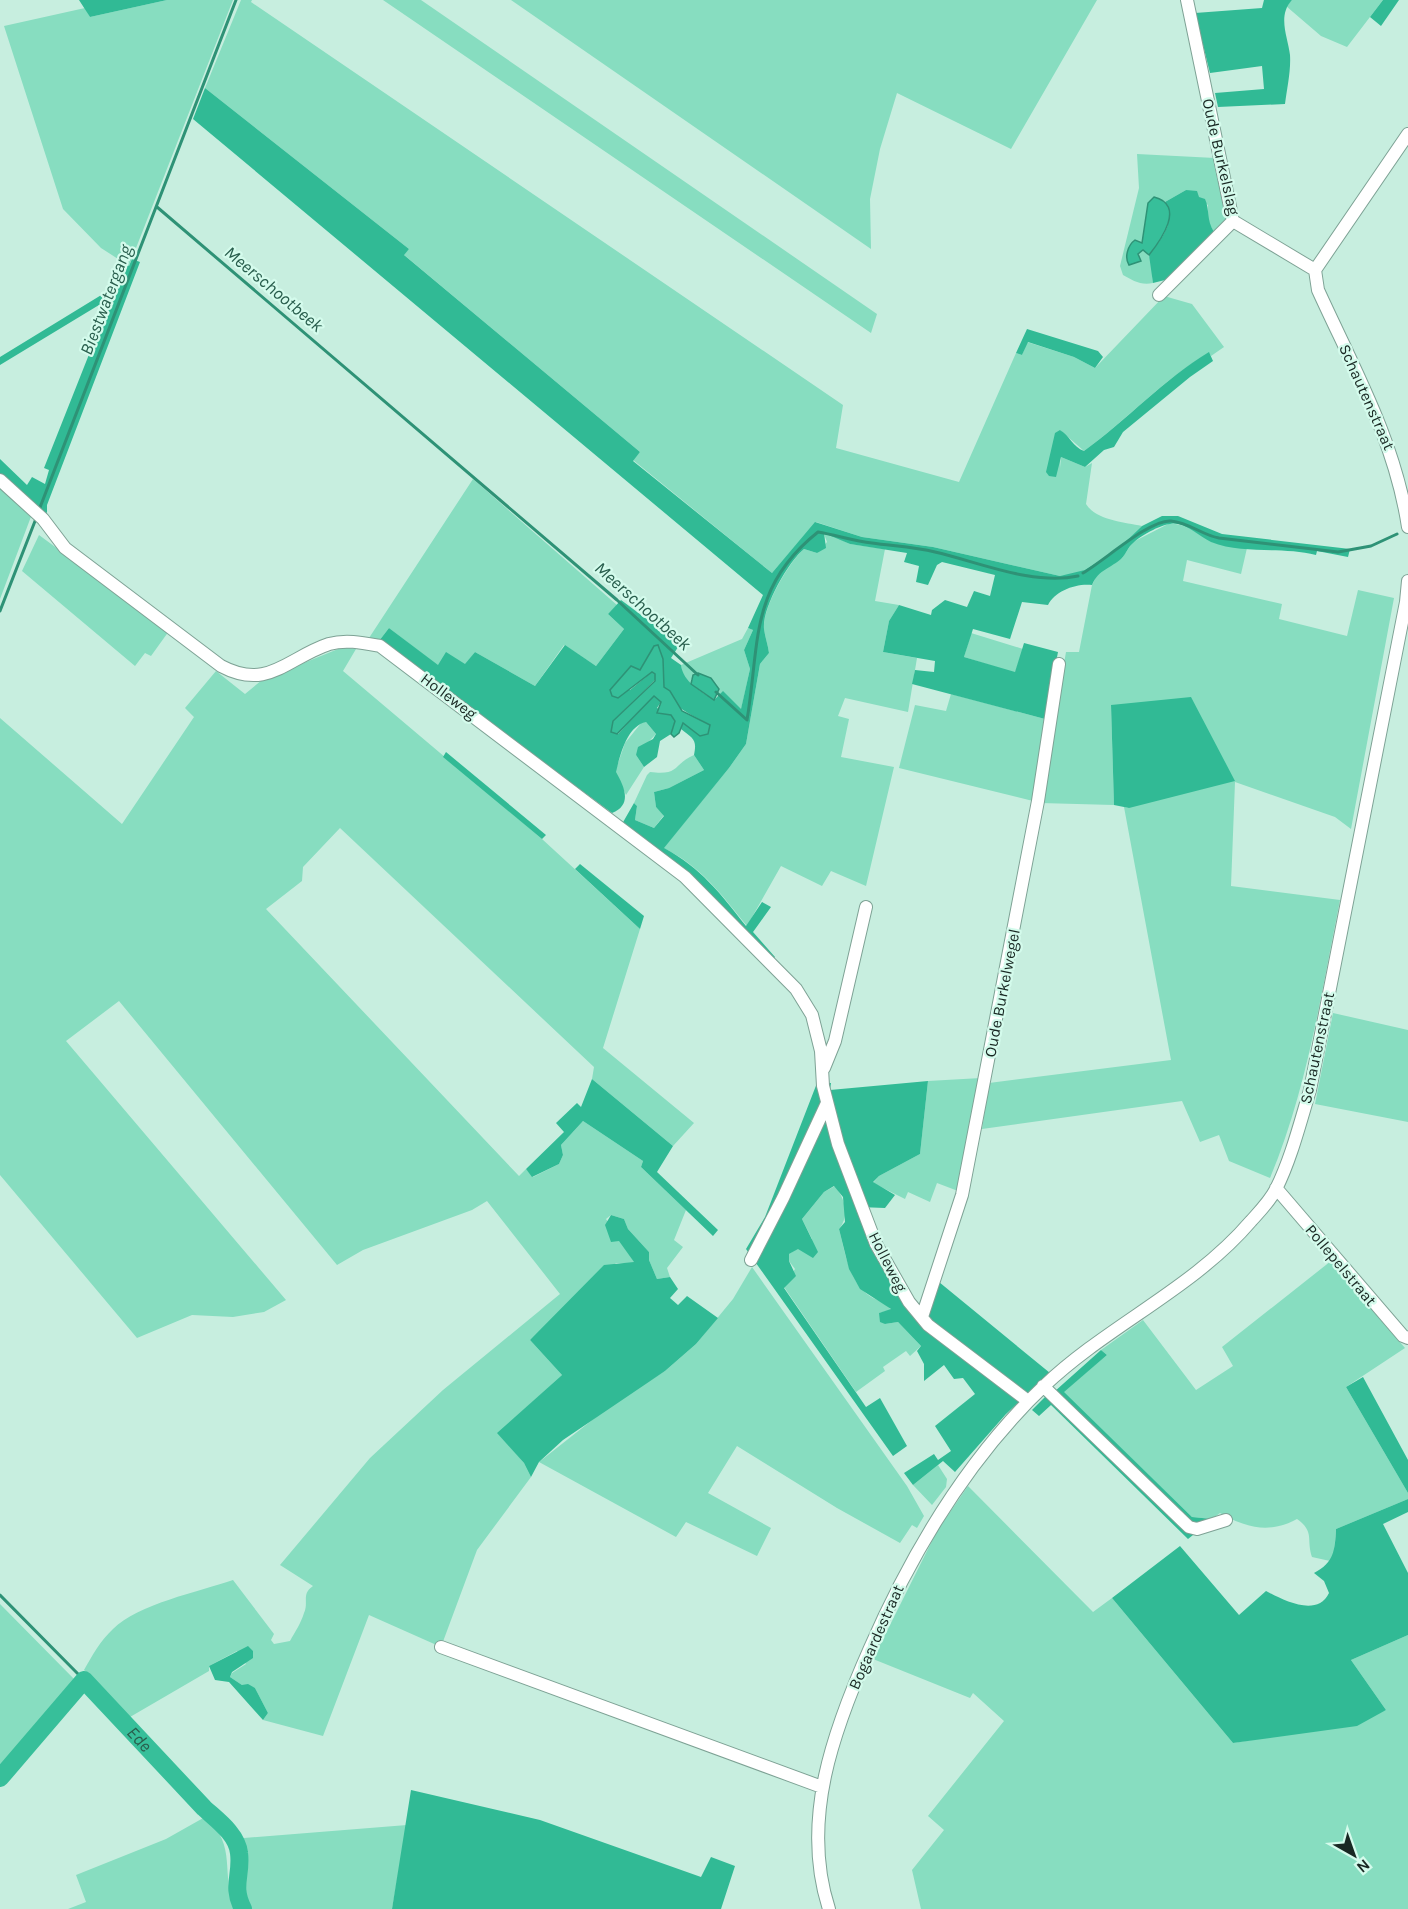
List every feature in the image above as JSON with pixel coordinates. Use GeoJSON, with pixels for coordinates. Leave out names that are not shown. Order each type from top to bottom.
{"type":"FeatureCollection","features":[{"type":"Feature","properties":{"kind":"street","name":"Oude Burkelslag"},"geometry":{"type":"LineString","coordinates":[[1187,0],[1233,221],[1315,270]]}},
{"type":"Feature","properties":{"kind":"street"},"geometry":{"type":"LineString","coordinates":[[1315,270],[1408,134]]}},
{"type":"Feature","properties":{"kind":"street"},"geometry":{"type":"LineString","coordinates":[[1159,295],[1233,221]]}},
{"type":"Feature","properties":{"kind":"street","name":"Schautenstraat"},"geometry":{"type":"LineString","coordinates":[[1315,270],[1318,290],[1390,447],[1402,490],[1408,527]]}},
{"type":"Feature","properties":{"kind":"street","name":"Holleweg"},"geometry":{"type":"LineString","coordinates":[[0,480],[39,516],[65,548],[222,666],[240,676],[260,675],[331,644],[357,641],[380,646],[639,844],[686,877],[796,989],[812,1015],[821,1051],[827,1103],[838,1144],[876,1244],[909,1302],[928,1325],[1028,1401]]}},
{"type":"Feature","properties":{"kind":"street","name":"Schautenstraat"},"geometry":{"type":"LineString","coordinates":[[1028,1401],[1043,1386],[1229,1247],[1276,1188],[1296,1138],[1310,1090],[1406,602],[1408,581]]}},
{"type":"Feature","properties":{"kind":"street","name":"Oude Burkelwegel"},"geometry":{"type":"LineString","coordinates":[[922,1317],[964,1184],[1038,801],[1059,664]]}},
{"type":"Feature","properties":{"kind":"street"},"geometry":{"type":"LineString","coordinates":[[822,1072],[835,1041],[866,907]]}},
{"type":"Feature","properties":{"kind":"street"},"geometry":{"type":"LineString","coordinates":[[751,1260],[827,1103]]}},
{"type":"Feature","properties":{"kind":"street","name":"Pollepelstraat"},"geometry":{"type":"LineString","coordinates":[[1276,1188],[1402,1336],[1408,1338]]}},
{"type":"Feature","properties":{"kind":"street"},"geometry":{"type":"LineString","coordinates":[[1043,1386],[1189,1527],[1197,1529],[1226,1520]]}},
{"type":"Feature","properties":{"kind":"street","name":"Bogaardestraat"},"geometry":{"type":"LineString","coordinates":[[829,1909],[818,1818],[830,1753],[856,1679],[898,1584],[935,1520],[978,1461],[1028,1401]]}},
{"type":"Feature","properties":{"kind":"street"},"geometry":{"type":"LineString","coordinates":[[441,1647],[822,1787]]}},
{"type":"Feature","properties":{"kind":"shaded area"},"geometry":{"type":"Polygon","coordinates":[[[79,0],[167,0],[90,17],[79,0]]]}},
{"type":"Feature","properties":{"kind":"shaded area"},"geometry":{"type":"Polygon","coordinates":[[[167,0],[233,0],[129,266],[101,248],[63,209],[4,26],[85,8],[90,17],[167,0]]]}},
{"type":"Feature","properties":{"kind":"shaded area"},"geometry":{"type":"Polygon","coordinates":[[[241,0],[252,0],[251,2],[843,405],[836,448],[959,482],[1016,353],[1022,355],[1027,342],[1074,357],[1095,368],[1164,296],[1192,304],[1224,347],[1211,356],[1209,353],[1192,363],[1084,451],[1060,430],[1060,468],[1061,457],[1085,467],[1092,463],[1086,504],[1090,509],[1111,520],[1142,526],[1095,566],[1060,576],[933,547],[862,537],[816,522],[772,573],[633,460],[640,452],[403,254],[409,249],[205,88],[241,0]]]}},
{"type":"Feature","properties":{"kind":"shaded area"},"geometry":{"type":"Polygon","coordinates":[[[383,0],[421,0],[877,314],[871,333],[383,0]]]}},
{"type":"Feature","properties":{"kind":"shaded area"},"geometry":{"type":"Polygon","coordinates":[[[511,0],[1097,0],[1011,149],[897,93],[880,149],[870,199],[871,249],[511,0]]]}},
{"type":"Feature","properties":{"kind":"shaded area"},"geometry":{"type":"Polygon","coordinates":[[[1264,0],[1292,0],[1284,20],[1290,55],[1285,104],[1218,107],[1215,93],[1264,89],[1262,66],[1210,73],[1195,13],[1262,8],[1264,0]]]}},
{"type":"Feature","properties":{"kind":"shaded area"},"geometry":{"type":"Polygon","coordinates":[[[1292,0],[1383,0],[1347,47],[1321,36],[1286,6],[1292,0]]]}},
{"type":"Feature","properties":{"kind":"shaded area"},"geometry":{"type":"Polygon","coordinates":[[[1383,0],[1399,0],[1381,26],[1370,17],[1383,0]]]}},
{"type":"Feature","properties":{"kind":"shaded area"},"geometry":{"type":"Polygon","coordinates":[[[205,88],[409,249],[404,255],[640,452],[633,461],[772,573],[815,522],[862,537],[933,547],[1060,576],[1085,570],[1117,550],[1142,526],[1162,516],[1178,516],[1222,534],[1350,549],[1348,557],[1317,551],[1316,555],[1224,546],[1176,524],[1150,531],[1133,543],[1118,562],[1101,572],[1092,585],[1079,585],[1067,589],[1051,600],[1048,605],[1022,602],[1010,639],[973,629],[964,657],[1015,672],[1024,643],[1058,652],[1045,719],[912,684],[915,670],[934,672],[935,661],[883,652],[889,621],[899,605],[931,615],[932,610],[945,600],[967,607],[974,591],[990,596],[995,575],[942,562],[937,565],[928,585],[916,582],[919,566],[904,562],[907,553],[850,544],[824,533],[826,548],[817,553],[804,549],[798,555],[777,586],[767,609],[764,629],[769,653],[760,664],[746,744],[664,848],[699,873],[746,926],[762,902],[771,907],[753,932],[775,957],[772,961],[622,824],[634,803],[637,806],[635,820],[654,828],[664,816],[656,807],[654,792],[669,788],[704,770],[694,755],[694,740],[681,729],[683,722],[700,736],[710,725],[688,713],[669,697],[663,682],[661,659],[654,646],[640,670],[631,666],[610,690],[630,690],[652,672],[655,674],[655,680],[613,721],[618,734],[654,695],[661,702],[657,708],[671,715],[675,721],[671,734],[660,741],[657,757],[644,767],[636,755],[638,747],[653,739],[656,734],[646,722],[639,725],[629,735],[616,772],[624,789],[625,800],[619,810],[612,813],[379,641],[389,628],[438,665],[446,652],[465,664],[475,652],[535,686],[565,645],[596,666],[624,629],[608,614],[621,600],[680,644],[671,658],[681,665],[685,676],[693,685],[714,700],[723,691],[741,709],[750,669],[744,650],[753,630],[748,628],[763,595],[193,119],[205,88]]]}},
{"type":"Feature","properties":{"kind":"shaded area"},"geometry":{"type":"Polygon","coordinates":[[[1137,154],[1215,158],[1229,218],[1214,232],[1208,222],[1208,205],[1186,190],[1165,202],[1159,198],[1148,203],[1142,244],[1129,265],[1141,261],[1138,254],[1144,250],[1151,259],[1153,283],[1149,284],[1137,282],[1123,275],[1120,266],[1139,188],[1137,154]]]}},
{"type":"Feature","properties":{"kind":"shaded area"},"geometry":{"type":"Polygon","coordinates":[[[1186,190],[1197,191],[1199,197],[1205,199],[1214,232],[1165,280],[1153,283],[1149,255],[1168,224],[1168,209],[1165,202],[1186,190]]]}},
{"type":"Feature","properties":{"kind":"shaded area"},"geometry":{"type":"Polygon","coordinates":[[[1154,197],[1163,201],[1168,207],[1170,215],[1168,223],[1149,255],[1143,250],[1138,254],[1141,261],[1129,265],[1127,255],[1129,248],[1135,240],[1142,243],[1148,203],[1154,197]]]}},
{"type":"Feature","properties":{"kind":"shaded area"},"geometry":{"type":"Polygon","coordinates":[[[132,259],[140,262],[47,505],[47,513],[37,508],[0,474],[0,459],[27,485],[32,477],[45,484],[49,470],[44,468],[107,309],[106,305],[99,305],[0,365],[0,357],[116,286],[125,264],[129,266],[132,259]]]}},
{"type":"Feature","properties":{"kind":"shaded area"},"geometry":{"type":"Polygon","coordinates":[[[1027,329],[1098,351],[1103,357],[1095,368],[1074,357],[1028,342],[1022,355],[1016,353],[1027,329]]]}},
{"type":"Feature","properties":{"kind":"shaded area"},"geometry":{"type":"Polygon","coordinates":[[[1209,352],[1213,361],[1123,432],[1114,447],[1104,450],[1085,467],[1061,457],[1056,477],[1049,476],[1046,472],[1055,433],[1060,430],[1084,451],[1177,374],[1209,352]]]}},
{"type":"Feature","properties":{"kind":"shaded area"},"geometry":{"type":"Polygon","coordinates":[[[473,479],[617,605],[608,614],[624,629],[596,666],[564,645],[535,686],[475,652],[466,664],[438,666],[389,628],[379,641],[369,638],[473,479]]]}},
{"type":"Feature","properties":{"kind":"shaded area"},"geometry":{"type":"Polygon","coordinates":[[[0,485],[32,514],[0,599],[0,485]]]}},
{"type":"Feature","properties":{"kind":"shaded area"},"geometry":{"type":"Polygon","coordinates":[[[1170,523],[1186,526],[1212,542],[1247,548],[1241,574],[1187,560],[1183,581],[1282,604],[1279,619],[1347,636],[1358,590],[1394,598],[1351,829],[1335,817],[1235,782],[1231,886],[1340,900],[1303,1076],[1283,1145],[1270,1178],[1229,1161],[1219,1135],[1200,1142],[1182,1101],[982,1129],[989,1083],[1171,1060],[1124,807],[1129,808],[1191,698],[1111,706],[1114,805],[1040,803],[1066,652],[1079,652],[1092,585],[1099,571],[1122,558],[1133,542],[1170,523]]]}},
{"type":"Feature","properties":{"kind":"shaded area"},"geometry":{"type":"Polygon","coordinates":[[[826,532],[850,544],[885,549],[875,601],[899,605],[889,621],[883,652],[917,658],[908,712],[845,698],[838,716],[849,719],[841,757],[894,767],[866,886],[831,871],[822,886],[781,866],[747,926],[699,872],[663,848],[746,744],[760,664],[769,653],[764,629],[767,609],[791,564],[804,549],[817,553],[827,542],[824,534],[826,532]]]}},
{"type":"Feature","properties":{"kind":"shaded area"},"geometry":{"type":"Polygon","coordinates":[[[39,535],[169,631],[151,656],[145,653],[135,666],[22,571],[39,535]]]}},
{"type":"Feature","properties":{"kind":"shaded area"},"geometry":{"type":"Polygon","coordinates":[[[748,628],[753,630],[744,650],[750,669],[741,710],[723,692],[718,697],[718,689],[691,679],[691,684],[682,673],[681,665],[742,639],[748,628]]]}},
{"type":"Feature","properties":{"kind":"shaded area"},"geometry":{"type":"Polygon","coordinates":[[[971,633],[1023,649],[1015,673],[964,657],[971,633]]]}},
{"type":"Feature","properties":{"kind":"shaded area"},"geometry":{"type":"Polygon","coordinates":[[[658,645],[663,659],[664,687],[670,691],[682,711],[710,725],[708,734],[700,736],[683,723],[679,733],[674,737],[671,734],[675,721],[671,715],[657,713],[661,702],[654,696],[617,734],[611,732],[613,721],[655,681],[655,674],[652,672],[618,698],[612,696],[610,690],[631,666],[640,670],[654,646],[658,645]]]}},
{"type":"Feature","properties":{"kind":"shaded area"},"geometry":{"type":"Polygon","coordinates":[[[343,647],[356,649],[343,671],[542,839],[640,929],[603,1048],[694,1123],[673,1146],[592,1079],[594,1067],[340,828],[303,867],[302,881],[266,909],[519,1176],[526,1169],[533,1177],[559,1164],[563,1155],[561,1145],[583,1121],[643,1161],[641,1167],[686,1210],[674,1240],[683,1247],[667,1268],[670,1277],[657,1279],[649,1260],[649,1252],[628,1229],[624,1219],[611,1215],[606,1219],[635,1263],[616,1263],[530,1340],[562,1375],[498,1433],[524,1463],[531,1477],[477,1550],[441,1647],[369,1615],[323,1736],[263,1720],[268,1713],[255,1688],[242,1685],[230,1677],[232,1673],[246,1664],[237,1651],[209,1666],[209,1671],[130,1717],[84,1670],[100,1644],[113,1629],[137,1612],[233,1580],[274,1634],[271,1640],[274,1644],[290,1641],[303,1617],[307,1592],[313,1586],[280,1565],[370,1458],[443,1390],[560,1294],[487,1201],[472,1210],[363,1250],[337,1265],[119,1001],[66,1041],[286,1300],[264,1312],[233,1317],[192,1315],[137,1338],[0,1175],[0,718],[122,824],[194,717],[185,708],[216,671],[245,694],[262,680],[343,647]]]}},
{"type":"Feature","properties":{"kind":"shaded area"},"geometry":{"type":"Polygon","coordinates":[[[698,673],[711,678],[719,689],[714,700],[691,684],[693,675],[698,673]]]}},
{"type":"Feature","properties":{"kind":"shaded area"},"geometry":{"type":"Polygon","coordinates":[[[951,694],[1045,719],[1033,801],[899,768],[915,705],[946,711],[951,694]]]}},
{"type":"Feature","properties":{"kind":"shaded area"},"geometry":{"type":"Polygon","coordinates":[[[1191,697],[1235,781],[1129,808],[1114,805],[1111,705],[1191,697]]]}},
{"type":"Feature","properties":{"kind":"shaded area"},"geometry":{"type":"Polygon","coordinates":[[[642,722],[646,722],[656,734],[636,755],[644,767],[626,795],[615,772],[625,743],[642,722]]]}},
{"type":"Feature","properties":{"kind":"shaded area"},"geometry":{"type":"Polygon","coordinates":[[[446,752],[546,835],[542,839],[443,757],[446,752]]]}},
{"type":"Feature","properties":{"kind":"shaded area"},"geometry":{"type":"Polygon","coordinates":[[[694,755],[704,770],[669,788],[654,792],[656,807],[664,815],[654,828],[635,820],[637,806],[634,803],[647,775],[650,772],[672,771],[694,755]]]}},
{"type":"Feature","properties":{"kind":"shaded area"},"geometry":{"type":"Polygon","coordinates":[[[580,864],[644,916],[640,929],[575,869],[580,864]]]}},
{"type":"Feature","properties":{"kind":"shaded area"},"geometry":{"type":"Polygon","coordinates":[[[1333,1013],[1408,1030],[1408,1122],[1315,1104],[1333,1013]]]}},
{"type":"Feature","properties":{"kind":"shaded area"},"geometry":{"type":"Polygon","coordinates":[[[981,1078],[958,1191],[937,1183],[930,1202],[908,1192],[905,1199],[873,1183],[879,1176],[920,1154],[928,1081],[981,1078]]]}},
{"type":"Feature","properties":{"kind":"shaded area"},"geometry":{"type":"Polygon","coordinates":[[[592,1079],[673,1146],[657,1172],[718,1230],[713,1236],[641,1167],[643,1161],[583,1121],[561,1145],[563,1155],[559,1164],[532,1177],[526,1169],[564,1132],[556,1123],[577,1103],[581,1107],[592,1079]]]}},
{"type":"Feature","properties":{"kind":"shaded area"},"geometry":{"type":"Polygon","coordinates":[[[928,1081],[920,1154],[879,1176],[873,1182],[895,1195],[885,1208],[859,1207],[922,1324],[939,1282],[1050,1373],[1006,1414],[955,1472],[943,1461],[913,1485],[904,1473],[934,1454],[938,1460],[951,1451],[935,1426],[975,1394],[963,1378],[954,1379],[944,1365],[924,1381],[924,1364],[917,1351],[921,1346],[898,1322],[885,1324],[880,1322],[879,1313],[891,1309],[860,1289],[849,1269],[839,1229],[845,1222],[843,1197],[834,1186],[824,1192],[802,1219],[818,1252],[813,1258],[798,1249],[789,1254],[789,1261],[796,1276],[784,1288],[866,1407],[880,1398],[907,1446],[893,1456],[746,1249],[765,1217],[817,1083],[831,1083],[830,1090],[928,1081]]]}},
{"type":"Feature","properties":{"kind":"shaded area"},"geometry":{"type":"Polygon","coordinates":[[[835,1186],[845,1207],[844,1218],[839,1229],[848,1264],[855,1280],[867,1294],[891,1310],[879,1313],[885,1324],[898,1322],[921,1346],[910,1356],[906,1351],[883,1367],[885,1371],[856,1392],[784,1287],[795,1269],[789,1261],[789,1254],[812,1239],[802,1219],[824,1192],[835,1186]]]}},
{"type":"Feature","properties":{"kind":"shaded area"},"geometry":{"type":"Polygon","coordinates":[[[611,1215],[624,1219],[628,1229],[649,1252],[649,1260],[657,1279],[670,1277],[678,1289],[670,1298],[678,1305],[687,1296],[718,1318],[696,1344],[665,1371],[563,1440],[539,1462],[531,1477],[524,1463],[497,1433],[562,1375],[530,1340],[604,1265],[634,1262],[619,1241],[611,1242],[605,1225],[611,1215]]]}},
{"type":"Feature","properties":{"kind":"shaded area"},"geometry":{"type":"Polygon","coordinates":[[[1331,1261],[1405,1348],[1346,1387],[1408,1493],[1408,1499],[1336,1529],[1334,1554],[1330,1561],[1312,1557],[1308,1532],[1297,1519],[1287,1524],[1268,1528],[1239,1522],[1220,1513],[1212,1519],[1192,1517],[1063,1392],[1107,1355],[1101,1350],[1143,1320],[1196,1390],[1233,1366],[1222,1347],[1331,1261]]]}},
{"type":"Feature","properties":{"kind":"shaded area"},"geometry":{"type":"Polygon","coordinates":[[[752,1267],[907,1486],[924,1516],[917,1528],[912,1525],[900,1543],[837,1508],[737,1446],[708,1493],[771,1528],[757,1556],[686,1522],[676,1537],[539,1462],[610,1406],[665,1371],[696,1344],[733,1299],[752,1267]]]}},
{"type":"Feature","properties":{"kind":"shaded area"},"geometry":{"type":"Polygon","coordinates":[[[1101,1350],[1107,1355],[1064,1392],[1192,1517],[1212,1519],[1191,1525],[1054,1392],[1101,1350]]]}},
{"type":"Feature","properties":{"kind":"shaded area"},"geometry":{"type":"Polygon","coordinates":[[[1363,1377],[1408,1460],[1408,1493],[1346,1387],[1363,1377]]]}},
{"type":"Feature","properties":{"kind":"shaded area"},"geometry":{"type":"Polygon","coordinates":[[[1048,1394],[1193,1535],[1188,1539],[1051,1405],[1039,1416],[1032,1410],[1048,1394]]]}},
{"type":"Feature","properties":{"kind":"shaded area"},"geometry":{"type":"Polygon","coordinates":[[[938,1465],[947,1479],[946,1487],[932,1505],[913,1485],[938,1465]]]}},
{"type":"Feature","properties":{"kind":"shaded area"},"geometry":{"type":"Polygon","coordinates":[[[968,1486],[1093,1612],[1112,1598],[1233,1743],[1287,1734],[1386,1710],[1351,1660],[1408,1635],[1408,1909],[921,1909],[912,1870],[944,1830],[928,1816],[1004,1721],[973,1693],[970,1698],[873,1659],[937,1531],[968,1486]]]}},
{"type":"Feature","properties":{"kind":"shaded area"},"geometry":{"type":"Polygon","coordinates":[[[1408,1499],[1408,1512],[1383,1524],[1408,1573],[1408,1635],[1351,1660],[1386,1710],[1357,1726],[1233,1743],[1112,1598],[1180,1546],[1239,1615],[1266,1591],[1299,1605],[1316,1604],[1324,1600],[1329,1593],[1324,1581],[1314,1573],[1326,1565],[1332,1555],[1336,1529],[1408,1499]]]}},
{"type":"Feature","properties":{"kind":"shaded area"},"geometry":{"type":"Polygon","coordinates":[[[0,1604],[76,1681],[0,1769],[0,1604]]]}},
{"type":"Feature","properties":{"kind":"shaded area"},"geometry":{"type":"Polygon","coordinates":[[[248,1646],[253,1651],[253,1658],[232,1672],[230,1677],[242,1685],[248,1684],[255,1688],[268,1713],[263,1720],[229,1682],[215,1680],[209,1666],[248,1646]]]}},
{"type":"Feature","properties":{"kind":"shaded area"},"geometry":{"type":"Polygon","coordinates":[[[411,1790],[540,1820],[701,1877],[711,1857],[735,1866],[721,1909],[392,1909],[411,1790]]]}},
{"type":"Feature","properties":{"kind":"shaded area"},"geometry":{"type":"Polygon","coordinates":[[[205,1817],[222,1839],[231,1896],[236,1909],[68,1909],[86,1902],[76,1875],[166,1839],[205,1817]]]}},
{"type":"Feature","properties":{"kind":"shaded area"},"geometry":{"type":"Polygon","coordinates":[[[407,1825],[392,1909],[248,1909],[244,1901],[241,1883],[244,1838],[407,1825]]]}},
{"type":"Feature","properties":{"kind":"waterway","name":"Biestwatergang"},"geometry":{"type":"LineString","coordinates":[[39,510],[236,0]]}},
{"type":"Feature","properties":{"kind":"waterway","name":"Meerschootbeek"},"geometry":{"type":"LineString","coordinates":[[157,207],[617,600],[698,675]]}},
{"type":"Feature","properties":{"kind":"waterway","name":"Biestwatergang"},"geometry":{"type":"LineString","coordinates":[[0,611],[37,516]]}},
{"type":"Feature","properties":{"kind":"waterway","name":"Meerschootbeek"},"geometry":{"type":"LineString","coordinates":[[1083,573],[1139,533],[1162,522],[1171,521],[1184,524],[1219,538],[1338,552],[1371,546],[1397,534]]}},
{"type":"Feature","properties":{"kind":"waterway","name":"Meerschootbeek"},"geometry":{"type":"LineString","coordinates":[[716,692],[747,720],[757,641],[769,595],[780,574],[796,553],[818,532],[865,542],[927,550],[1006,572],[1043,578],[1078,576]]}},
{"type":"Feature","properties":{"kind":"waterway","name":"Biestwatergang"},"geometry":{"type":"LineString","coordinates":[[0,1595],[84,1680]]}},
{"type":"Feature","properties":{"kind":"waterway","name":"Ede"},"geometry":{"type":"LineString","coordinates":[[0,1778],[84,1680],[235,1840],[239,1853],[237,1887],[243,1909]]}}]}
